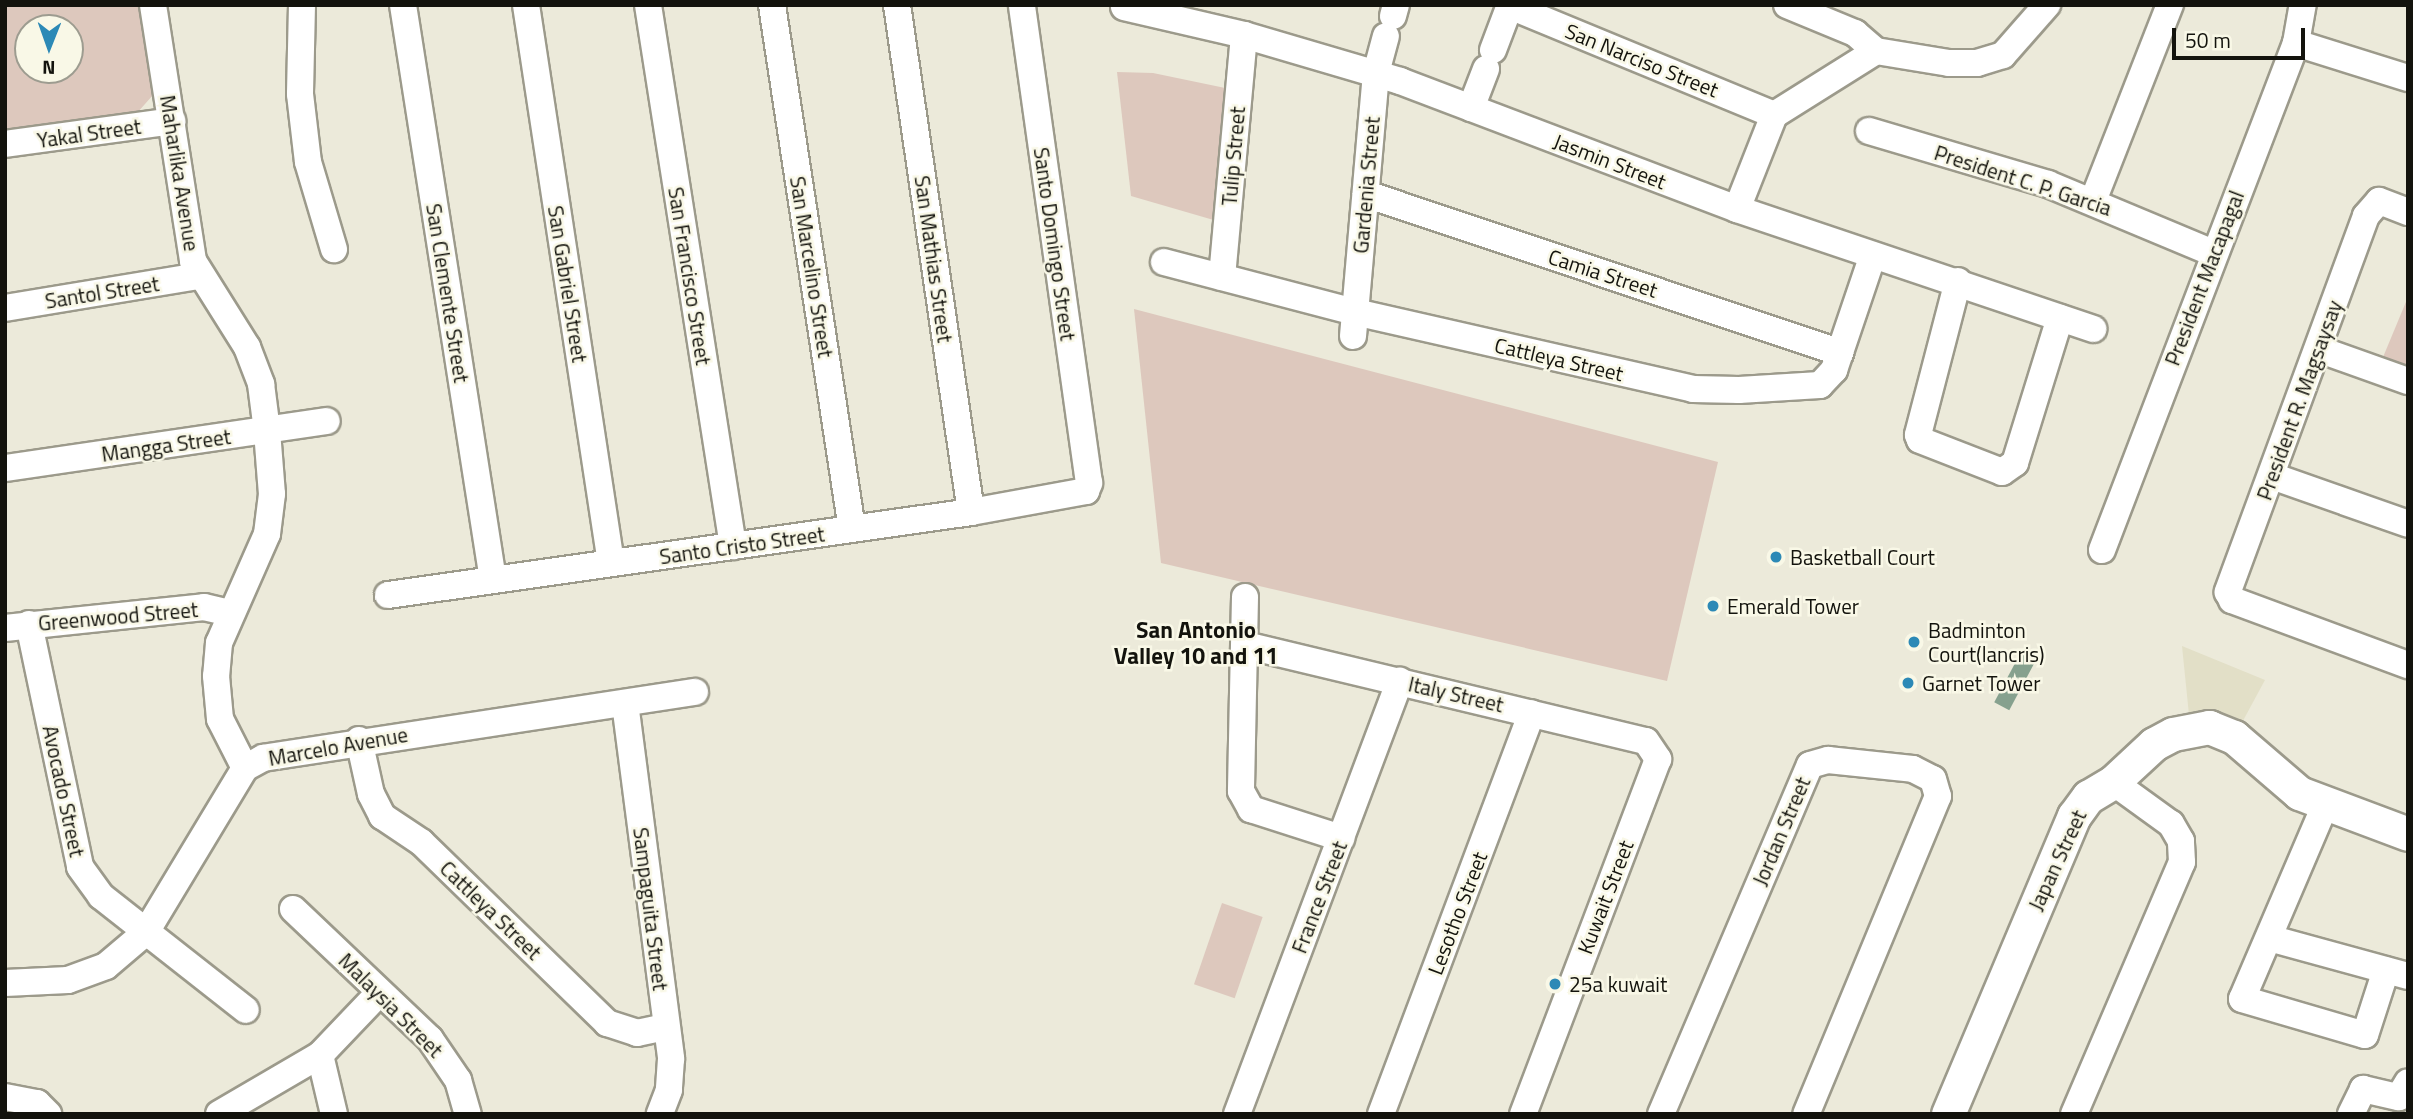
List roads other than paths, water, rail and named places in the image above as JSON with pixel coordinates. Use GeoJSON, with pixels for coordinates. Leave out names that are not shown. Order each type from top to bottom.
{"type":"FeatureCollection","features":[{"type":"Feature","properties":{"kind":"main road","name":"Japan Street"},"geometry":{"type":"LineString","coordinates":[[1948,1114],[2074,816],[2088,797],[2113,782],[2154,744],[2173,734],[2209,727],[2234,737],[2282,782],[2326,803],[2408,834]]}},
{"type":"Feature","properties":{"kind":"street","name":"Maharlika Avenue"},"geometry":{"type":"LineString","coordinates":[[153,5],[199,276],[247,347],[261,384],[267,431],[271,494],[267,534],[219,643],[220,719],[245,768]]}},
{"type":"Feature","properties":{"kind":"street"},"geometry":{"type":"LineString","coordinates":[[302,5],[300,94],[308,162],[334,249]]}},
{"type":"Feature","properties":{"kind":"street","name":"San Clemente Street"},"geometry":{"type":"LineString","coordinates":[[403,5],[493,580]]}},
{"type":"Feature","properties":{"kind":"street","name":"San Gabriel Street"},"geometry":{"type":"LineString","coordinates":[[526,5],[611,563]]}},
{"type":"Feature","properties":{"kind":"street","name":"San Francisco Street"},"geometry":{"type":"LineString","coordinates":[[648,5],[733,546]]}},
{"type":"Feature","properties":{"kind":"street","name":"San Marcelino Street"},"geometry":{"type":"LineString","coordinates":[[772,5],[852,529]]}},
{"type":"Feature","properties":{"kind":"street","name":"San Mathias Street"},"geometry":{"type":"LineString","coordinates":[[897,5],[971,512]]}},
{"type":"Feature","properties":{"kind":"street","name":"Santo Domingo Street"},"geometry":{"type":"LineString","coordinates":[[1022,5],[1089,482]]}},
{"type":"Feature","properties":{"kind":"street"},"geometry":{"type":"LineString","coordinates":[[1787,5],[1855,33],[1876,51],[1949,64],[1977,63],[2003,55],[2047,5]]}},
{"type":"Feature","properties":{"kind":"street"},"geometry":{"type":"LineString","coordinates":[[2093,201],[2170,5]]}},
{"type":"Feature","properties":{"kind":"street","name":"President Macapagal"},"geometry":{"type":"LineString","coordinates":[[2102,550],[2213,253],[2296,43],[2303,5]]}},
{"type":"Feature","properties":{"kind":"street"},"geometry":{"type":"LineString","coordinates":[[1471,108],[1510,6]]}},
{"type":"Feature","properties":{"kind":"street","name":"San Narciso Street"},"geometry":{"type":"LineString","coordinates":[[1510,6],[1774,115]]}},
{"type":"Feature","properties":{"kind":"street","name":"Jasmin Street"},"geometry":{"type":"LineString","coordinates":[[1124,7],[1244,35],[1376,73],[1737,209],[1958,281],[2093,329]]}},
{"type":"Feature","properties":{"kind":"street","name":"Gardenia Street"},"geometry":{"type":"LineString","coordinates":[[1354,324],[1376,73],[1392,19]]}},
{"type":"Feature","properties":{"kind":"street","name":"Tulip Street"},"geometry":{"type":"LineString","coordinates":[[1222,277],[1244,35]]}},
{"type":"Feature","properties":{"kind":"street"},"geometry":{"type":"LineString","coordinates":[[2296,43],[2408,78]]}},
{"type":"Feature","properties":{"kind":"street"},"geometry":{"type":"LineString","coordinates":[[1737,209],[1774,115],[1876,51]]}},
{"type":"Feature","properties":{"kind":"street","name":"Yakal Street"},"geometry":{"type":"LineString","coordinates":[[5,144],[172,121]]}},
{"type":"Feature","properties":{"kind":"street","name":"President C. P. Garcia"},"geometry":{"type":"LineString","coordinates":[[1869,131],[2093,201],[2213,253]]}},
{"type":"Feature","properties":{"kind":"street","name":"Camia Street"},"geometry":{"type":"LineString","coordinates":[[1366,194],[1840,353]]}},
{"type":"Feature","properties":{"kind":"street","name":"President R. Magsaysay"},"geometry":{"type":"LineString","coordinates":[[2408,212],[2379,201],[2366,216],[2228,592],[2232,600],[2408,664]]}},
{"type":"Feature","properties":{"kind":"street","name":"Cattleya Street"},"geometry":{"type":"LineString","coordinates":[[1164,262],[1222,277],[1354,324],[1693,389],[1820,385],[1834,370],[1873,255]]}},
{"type":"Feature","properties":{"kind":"street","name":"Santol Street"},"geometry":{"type":"LineString","coordinates":[[5,308],[199,276]]}},
{"type":"Feature","properties":{"kind":"street"},"geometry":{"type":"LineString","coordinates":[[1958,281],[1918,435],[1920,440],[2002,471],[2015,463],[2060,318]]}},
{"type":"Feature","properties":{"kind":"street"},"geometry":{"type":"LineString","coordinates":[[2318,349],[2408,382]]}},
{"type":"Feature","properties":{"kind":"street","name":"Mangga Street"},"geometry":{"type":"LineString","coordinates":[[5,468],[327,421]]}},
{"type":"Feature","properties":{"kind":"street"},"geometry":{"type":"LineString","coordinates":[[2272,476],[2408,524]]}},
{"type":"Feature","properties":{"kind":"street","name":"Santo Cristo Street"},"geometry":{"type":"LineString","coordinates":[[388,595],[1080,495],[1089,482]]}},
{"type":"Feature","properties":{"kind":"street"},"geometry":{"type":"LineString","coordinates":[[1245,597],[1241,791],[1251,809],[1341,838]]}},
{"type":"Feature","properties":{"kind":"street","name":"Greenwood Street"},"geometry":{"type":"LineString","coordinates":[[17,626],[204,607],[230,613]]}},
{"type":"Feature","properties":{"kind":"street","name":"Avocado Street"},"geometry":{"type":"LineString","coordinates":[[17,626],[79,867],[101,896],[246,1010]]}},
{"type":"Feature","properties":{"kind":"street","name":"Italy Street"},"geometry":{"type":"LineString","coordinates":[[1245,645],[1646,741],[1658,758]]}},
{"type":"Feature","properties":{"kind":"street","name":"France Street"},"geometry":{"type":"LineString","coordinates":[[1237,1114],[1400,681]]}},
{"type":"Feature","properties":{"kind":"street","name":"Marcelo Avenue"},"geometry":{"type":"LineString","coordinates":[[5,984],[68,980],[106,966],[146,932],[245,768],[263,758],[359,740],[695,692]]}},
{"type":"Feature","properties":{"kind":"street","name":"Sampaguita Street"},"geometry":{"type":"LineString","coordinates":[[625,703],[666,1027],[669,1090],[660,1114]]}},
{"type":"Feature","properties":{"kind":"street","name":"Lesotho Street"},"geometry":{"type":"LineString","coordinates":[[1381,1114],[1532,713]]}},
{"type":"Feature","properties":{"kind":"street","name":"Cattleya Street"},"geometry":{"type":"LineString","coordinates":[[359,740],[371,794],[382,816],[421,842],[607,1023],[637,1033],[666,1027]]}},
{"type":"Feature","properties":{"kind":"street","name":"Kuwait Street"},"geometry":{"type":"LineString","coordinates":[[1523,1114],[1658,758]]}},
{"type":"Feature","properties":{"kind":"street","name":"Jordan Street"},"geometry":{"type":"LineString","coordinates":[[1661,1114],[1810,765],[1828,760],[1913,769],[1933,779],[1938,796],[1806,1114]]}},
{"type":"Feature","properties":{"kind":"street"},"geometry":{"type":"LineString","coordinates":[[2074,1114],[2182,862],[2181,841],[2171,824],[2113,782]]}},
{"type":"Feature","properties":{"kind":"street"},"geometry":{"type":"LineString","coordinates":[[2269,938],[2397,973],[2365,1035],[2242,999],[2326,803]]}},
{"type":"Feature","properties":{"kind":"street","name":"Malaysia Street"},"geometry":{"type":"LineString","coordinates":[[293,909],[446,1059],[468,1114]]}},
{"type":"Feature","properties":{"kind":"street"},"geometry":{"type":"LineString","coordinates":[[219,1114],[320,1055],[379,993]]}},
{"type":"Feature","properties":{"kind":"street"},"geometry":{"type":"LineString","coordinates":[[320,1055],[334,1114]]}},
{"type":"Feature","properties":{"kind":"street"},"geometry":{"type":"LineString","coordinates":[[2351,1114],[2362,1089],[2399,1097],[2408,1082]]}},
{"type":"Feature","properties":{"kind":"street"},"geometry":{"type":"LineString","coordinates":[[5,1097],[37,1103],[48,1114]]}},
{"type":"Feature","properties":{"kind":"place","name":"Basketball Court"},"geometry":{"type":"Point","coordinates":[1776,557]}},
{"type":"Feature","properties":{"kind":"place","name":"Emerald Tower"},"geometry":{"type":"Point","coordinates":[1713,606]}},
{"type":"Feature","properties":{"kind":"place","name":"Badminton Court(lancris)"},"geometry":{"type":"Point","coordinates":[1914,642]}},
{"type":"Feature","properties":{"kind":"place","name":"Garnet Tower"},"geometry":{"type":"Point","coordinates":[1908,683]}},
{"type":"Feature","properties":{"kind":"place","name":"25a kuwait"},"geometry":{"type":"Point","coordinates":[1555,984]}},
{"type":"Feature","properties":{"kind":"district","name":"San Antonio Valley 10 and 11"},"geometry":{"type":"Point","coordinates":[1196,643]}}]}
